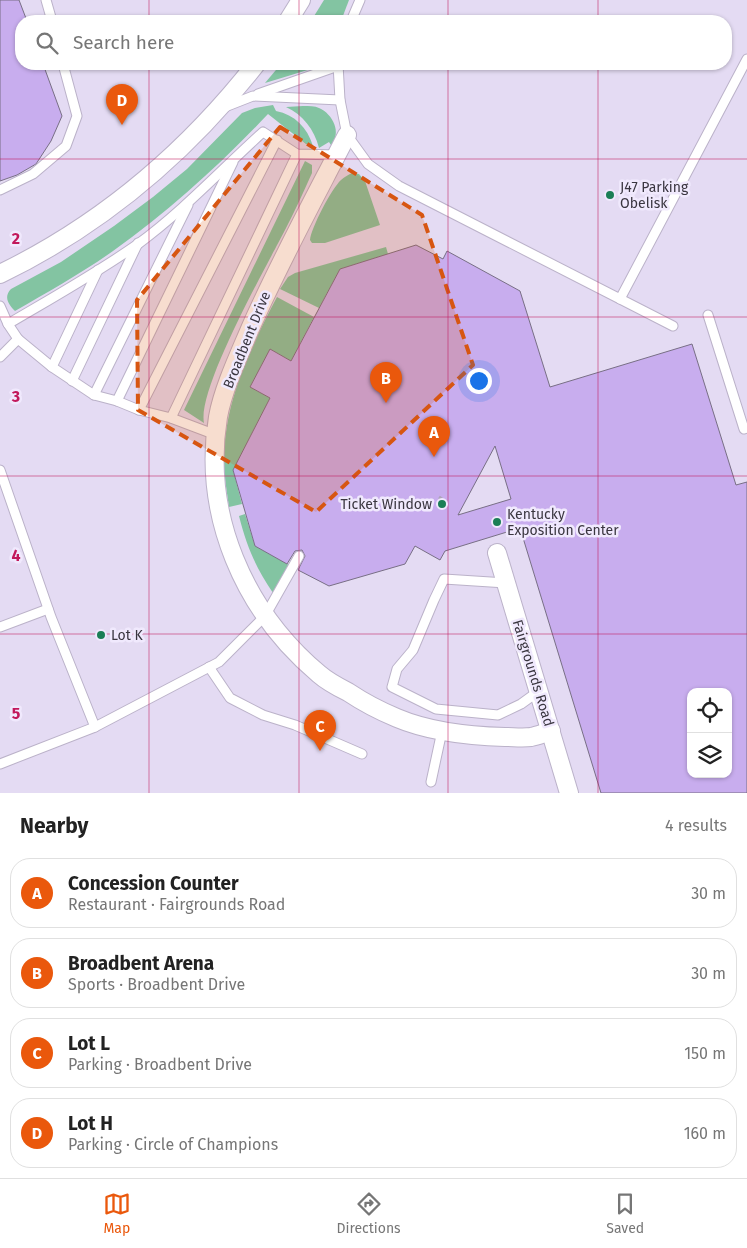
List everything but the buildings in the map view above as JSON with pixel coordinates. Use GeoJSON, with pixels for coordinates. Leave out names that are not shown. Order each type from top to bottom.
{"type":"FeatureCollection","features":[{"type":"Feature","properties":{"kind":"street"},"geometry":{"type":"LineString","coordinates":[[292,15],[301,0]]}},
{"type":"Feature","properties":{"kind":"street"},"geometry":{"type":"LineString","coordinates":[[0,274],[93,220],[127,195],[162,165],[218,109],[251,70]]}},
{"type":"Feature","properties":{"kind":"street","name":"Broadbent Drive"},"geometry":{"type":"LineString","coordinates":[[347,135],[268,288],[235,363],[218,415],[215,454],[217,489],[226,540],[243,580],[265,616],[290,646],[320,676],[355,697],[397,718],[442,731],[487,736],[529,737],[551,731]]}},
{"type":"Feature","properties":{"kind":"street","name":"Fairgrounds Road"},"geometry":{"type":"LineString","coordinates":[[497,553],[569,793]]}},
{"type":"Feature","properties":{"kind":"lane"},"geometry":{"type":"LineString","coordinates":[[46,0],[50,15]]}},
{"type":"Feature","properties":{"kind":"lane"},"geometry":{"type":"LineString","coordinates":[[354,15],[360,0]]}},
{"type":"Feature","properties":{"kind":"lane"},"geometry":{"type":"LineString","coordinates":[[620,299],[747,59]]}},
{"type":"Feature","properties":{"kind":"lane"},"geometry":{"type":"LineString","coordinates":[[0,190],[34,174],[66,146],[77,116],[65,70]]}},
{"type":"Feature","properties":{"kind":"lane"},"geometry":{"type":"LineString","coordinates":[[218,109],[324,70]]}},
{"type":"Feature","properties":{"kind":"lane"},"geometry":{"type":"LineString","coordinates":[[338,70],[340,100],[347,135],[368,164],[399,186],[673,326]]}},
{"type":"Feature","properties":{"kind":"lane"},"geometry":{"type":"LineString","coordinates":[[253,96],[340,100]]}},
{"type":"Feature","properties":{"kind":"lane"},"geometry":{"type":"LineString","coordinates":[[8,324],[139,243],[190,200],[263,132],[297,154],[337,155]]}},
{"type":"Feature","properties":{"kind":"lane"},"geometry":{"type":"LineString","coordinates":[[139,410],[277,140]]}},
{"type":"Feature","properties":{"kind":"lane"},"geometry":{"type":"LineString","coordinates":[[171,418],[297,154]]}},
{"type":"Feature","properties":{"kind":"lane"},"geometry":{"type":"LineString","coordinates":[[116,401],[235,157]]}},
{"type":"Feature","properties":{"kind":"lane"},"geometry":{"type":"LineString","coordinates":[[94,395],[190,200]]}},
{"type":"Feature","properties":{"kind":"lane"},"geometry":{"type":"LineString","coordinates":[[72,380],[139,243]]}},
{"type":"Feature","properties":{"kind":"lane"},"geometry":{"type":"LineString","coordinates":[[52,367],[98,270]]}},
{"type":"Feature","properties":{"kind":"lane"},"geometry":{"type":"LineString","coordinates":[[0,306],[8,324],[18,339],[52,367],[94,395],[171,418],[216,435]]}},
{"type":"Feature","properties":{"kind":"lane"},"geometry":{"type":"LineString","coordinates":[[708,315],[744,429],[747,428]]}},
{"type":"Feature","properties":{"kind":"lane"},"geometry":{"type":"LineString","coordinates":[[0,357],[18,339]]}},
{"type":"Feature","properties":{"kind":"lane"},"geometry":{"type":"LineString","coordinates":[[0,470],[48,609],[95,727]]}},
{"type":"Feature","properties":{"kind":"lane"},"geometry":{"type":"LineString","coordinates":[[0,764],[95,727],[219,662],[265,616],[299,556]]}},
{"type":"Feature","properties":{"kind":"lane"},"geometry":{"type":"LineString","coordinates":[[506,583],[444,579],[413,650],[397,670],[392,687],[436,708],[498,715],[521,704],[539,691]]}},
{"type":"Feature","properties":{"kind":"lane"},"geometry":{"type":"LineString","coordinates":[[0,627],[48,609]]}},
{"type":"Feature","properties":{"kind":"lane"},"geometry":{"type":"LineString","coordinates":[[209,667],[230,698],[263,716],[295,725],[362,754]]}},
{"type":"Feature","properties":{"kind":"lane"},"geometry":{"type":"LineString","coordinates":[[431,782],[442,731]]}},
{"type":"Feature","properties":{"kind":"highlighted area"},"geometry":{"type":"Polygon","coordinates":[[[280,127],[422,215],[473,365],[316,512],[138,410],[137,300],[280,127]]]}},
{"type":"Feature","properties":{"kind":"green space"},"geometry":{"type":"Polygon","coordinates":[[[324,0],[349,0],[343,15],[315,15],[324,0]]]}},
{"type":"Feature","properties":{"kind":"green space"},"geometry":{"type":"Polygon","coordinates":[[[276,70],[308,70],[265,83],[276,70]]]}},
{"type":"Feature","properties":{"kind":"green space"},"geometry":{"type":"Polygon","coordinates":[[[273,105],[276,111],[289,115],[304,128],[313,146],[306,144],[268,114],[194,186],[134,236],[89,267],[15,311],[11,306],[7,295],[11,289],[61,262],[153,197],[187,169],[242,113],[255,108],[273,105]]]}},
{"type":"Feature","properties":{"kind":"green space"},"geometry":{"type":"Polygon","coordinates":[[[303,106],[319,108],[332,119],[336,135],[331,145],[329,142],[319,148],[314,135],[303,118],[286,107],[303,106]]]}},
{"type":"Feature","properties":{"kind":"green space"},"geometry":{"type":"Polygon","coordinates":[[[305,161],[312,165],[312,173],[221,357],[205,406],[204,423],[184,410],[305,161]]]}},
{"type":"Feature","properties":{"kind":"green space"},"geometry":{"type":"Polygon","coordinates":[[[352,173],[359,174],[365,181],[380,225],[325,243],[312,243],[310,240],[311,234],[328,199],[337,184],[352,173]]]}},
{"type":"Feature","properties":{"kind":"green space"},"geometry":{"type":"Polygon","coordinates":[[[386,247],[388,254],[340,269],[319,308],[280,289],[288,277],[295,273],[386,247]]]}},
{"type":"Feature","properties":{"kind":"green space"},"geometry":{"type":"Polygon","coordinates":[[[277,297],[314,317],[291,361],[270,349],[250,387],[270,398],[233,470],[242,504],[229,507],[224,461],[228,418],[248,356],[277,297]]]}},
{"type":"Feature","properties":{"kind":"green space"},"geometry":{"type":"Polygon","coordinates":[[[245,514],[255,546],[289,565],[273,593],[256,565],[245,537],[239,516],[245,514]]]}},
{"type":"Feature","properties":{"kind":"place","name":"Lot H"},"geometry":{"type":"Point","coordinates":[122,125]}},
{"type":"Feature","properties":{"kind":"place","name":"J47 Parking Obelisk"},"geometry":{"type":"Point","coordinates":[610,195]}},
{"type":"Feature","properties":{"kind":"place","name":"Broadbent Arena"},"geometry":{"type":"Point","coordinates":[386,403]}},
{"type":"Feature","properties":{"kind":"place","name":"Concession Counter"},"geometry":{"type":"Point","coordinates":[434,457]}},
{"type":"Feature","properties":{"kind":"place","name":"Ticket Window"},"geometry":{"type":"Point","coordinates":[442,504]}},
{"type":"Feature","properties":{"kind":"place","name":"Kentucky Exposition Center"},"geometry":{"type":"Point","coordinates":[497,522]}},
{"type":"Feature","properties":{"kind":"place","name":"Lot K"},"geometry":{"type":"Point","coordinates":[101,635]}},
{"type":"Feature","properties":{"kind":"place","name":"Lot L"},"geometry":{"type":"Point","coordinates":[320,751]}}]}
